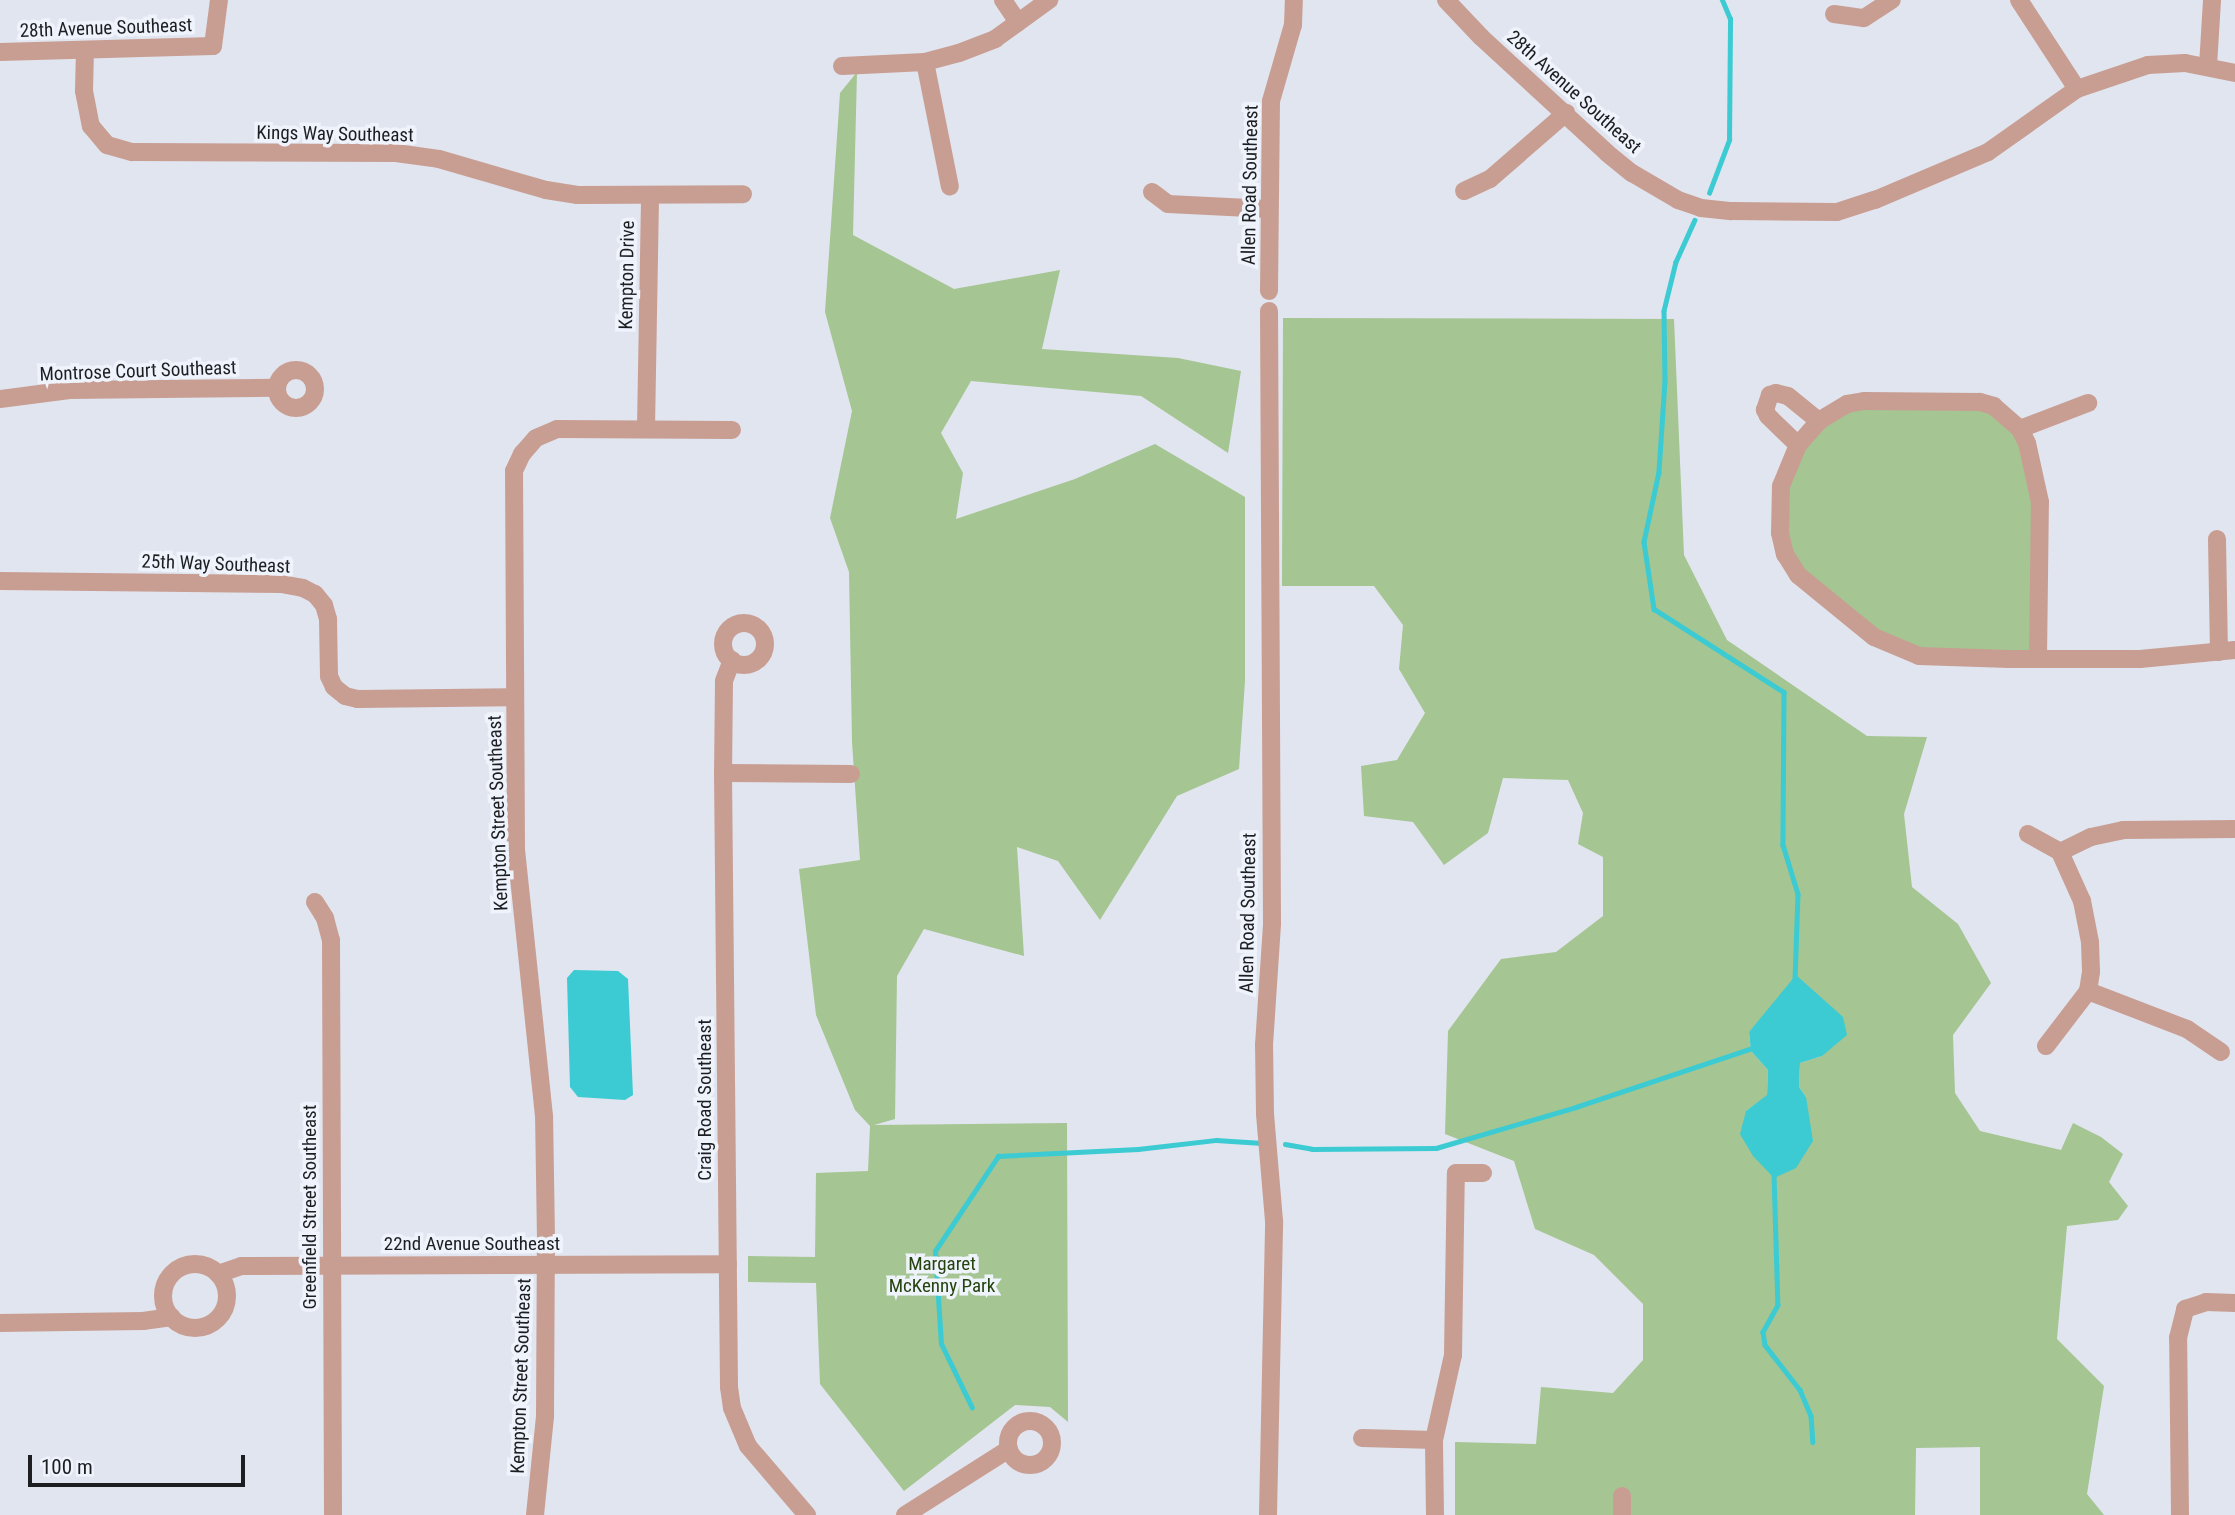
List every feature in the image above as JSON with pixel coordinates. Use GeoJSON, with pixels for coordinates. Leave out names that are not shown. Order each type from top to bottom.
{"type":"FeatureCollection","features":[{"type":"Feature","properties":{"kind":"street","name":"28th Avenue Southeast"},"geometry":{"type":"LineString","coordinates":[[0,52],[213,46],[219,0]]}},
{"type":"Feature","properties":{"kind":"street"},"geometry":{"type":"LineString","coordinates":[[1003,0],[1018,22]]}},
{"type":"Feature","properties":{"kind":"street"},"geometry":{"type":"LineString","coordinates":[[842,66],[925,62],[995,39],[1049,0]]}},
{"type":"Feature","properties":{"kind":"street","name":"Allen Road Southeast"},"geometry":{"type":"LineString","coordinates":[[1269,290],[1271,101],[1293,25],[1294,0]]}},
{"type":"Feature","properties":{"kind":"street","name":"28th Avenue Southeast"},"geometry":{"type":"LineString","coordinates":[[1446,0],[1481,37],[1566,113],[1606,153],[1678,200],[1701,208],[1732,211],[1836,212],[1875,200],[1989,152],[2077,89],[2148,65],[2185,63],[2235,73]]}},
{"type":"Feature","properties":{"kind":"street"},"geometry":{"type":"LineString","coordinates":[[1834,14],[1864,18],[1892,0]]}},
{"type":"Feature","properties":{"kind":"street"},"geometry":{"type":"LineString","coordinates":[[2019,0],[2077,89]]}},
{"type":"Feature","properties":{"kind":"street"},"geometry":{"type":"LineString","coordinates":[[2208,66],[2212,0]]}},
{"type":"Feature","properties":{"kind":"street","name":"Kings Way Southeast"},"geometry":{"type":"LineString","coordinates":[[85,50],[84,91],[91,126],[107,145],[132,152],[396,153],[462,164],[546,190],[578,195],[743,194]]}},
{"type":"Feature","properties":{"kind":"street"},"geometry":{"type":"LineString","coordinates":[[925,62],[950,187]]}},
{"type":"Feature","properties":{"kind":"street"},"geometry":{"type":"LineString","coordinates":[[1464,191],[1490,179],[1566,113]]}},
{"type":"Feature","properties":{"kind":"street"},"geometry":{"type":"LineString","coordinates":[[1152,192],[1168,204],[1269,209]]}},
{"type":"Feature","properties":{"kind":"street","name":"Kempton Drive"},"geometry":{"type":"LineString","coordinates":[[646,428],[650,196]]}},
{"type":"Feature","properties":{"kind":"street","name":"Allen Road Southeast"},"geometry":{"type":"LineString","coordinates":[[1268,1515],[1274,1221],[1265,1113],[1264,1045],[1272,923],[1269,311]]}},
{"type":"Feature","properties":{"kind":"street","name":"Montrose Court Southeast"},"geometry":{"type":"LineString","coordinates":[[0,399],[69,390],[277,388]]}},
{"type":"Feature","properties":{"kind":"street"},"geometry":{"type":"LineString","coordinates":[[1798,445],[1768,416],[1765,410],[1770,395],[1788,396],[1819,421]]}},
{"type":"Feature","properties":{"kind":"street"},"geometry":{"type":"LineString","coordinates":[[2038,659],[2040,502],[2020,429],[1994,406],[1980,401],[1864,401],[1847,404],[1819,421],[1798,445],[1782,486],[1779,512],[1785,554],[1798,575],[1874,637],[1919,656],[2038,659],[2140,659],[2227,651],[2217,539]]}},
{"type":"Feature","properties":{"kind":"street"},"geometry":{"type":"LineString","coordinates":[[2020,429],[2088,403]]}},
{"type":"Feature","properties":{"kind":"street","name":"Kempton Street Southeast"},"geometry":{"type":"LineString","coordinates":[[535,1515],[545,1416],[547,1265],[544,1116],[516,849],[512,491],[514,471],[522,454],[536,438],[557,429],[732,430]]}},
{"type":"Feature","properties":{"kind":"street","name":"25th Way Southeast"},"geometry":{"type":"LineString","coordinates":[[0,581],[281,584],[303,587],[315,594],[324,605],[328,619],[329,676],[334,687],[345,696],[358,699],[515,697]]}},
{"type":"Feature","properties":{"kind":"street","name":"Craig Road Southeast"},"geometry":{"type":"LineString","coordinates":[[732,660],[724,681],[723,773],[729,1387],[735,1418],[748,1446],[807,1515]]}},
{"type":"Feature","properties":{"kind":"street"},"geometry":{"type":"LineString","coordinates":[[723,773],[851,774]]}},
{"type":"Feature","properties":{"kind":"street"},"geometry":{"type":"LineString","coordinates":[[2060,852],[2091,837],[2123,830],[2235,829]]}},
{"type":"Feature","properties":{"kind":"street"},"geometry":{"type":"LineString","coordinates":[[2028,834],[2060,852],[2082,901],[2090,942],[2088,991],[2046,1046]]}},
{"type":"Feature","properties":{"kind":"street","name":"Greenfield Street Southeast"},"geometry":{"type":"LineString","coordinates":[[316,902],[325,918],[331,940],[333,1515]]}},
{"type":"Feature","properties":{"kind":"street"},"geometry":{"type":"LineString","coordinates":[[2088,991],[2187,1029],[2221,1052]]}},
{"type":"Feature","properties":{"kind":"street"},"geometry":{"type":"LineString","coordinates":[[1435,1515],[1434,1440],[1453,1355],[1456,1173],[1483,1173]]}},
{"type":"Feature","properties":{"kind":"street","name":"22nd Avenue Southeast"},"geometry":{"type":"LineString","coordinates":[[172,1317],[163,1294],[173,1272],[196,1264],[218,1274],[241,1266],[727,1264]]}},
{"type":"Feature","properties":{"kind":"street"},"geometry":{"type":"LineString","coordinates":[[0,1323],[143,1321],[172,1317],[194,1328],[216,1319],[227,1297],[218,1274]]}},
{"type":"Feature","properties":{"kind":"street"},"geometry":{"type":"LineString","coordinates":[[2180,1515],[2178,1338],[2185,1309],[2206,1302],[2235,1303]]}},
{"type":"Feature","properties":{"kind":"street"},"geometry":{"type":"LineString","coordinates":[[1362,1438],[1434,1440]]}},
{"type":"Feature","properties":{"kind":"street"},"geometry":{"type":"LineString","coordinates":[[905,1515],[1009,1449]]}},
{"type":"Feature","properties":{"kind":"street"},"geometry":{"type":"LineString","coordinates":[[1622,1496],[1622,1515]]}},
{"type":"Feature","properties":{"kind":"green space","name":"Margaret McKenny Park"},"geometry":{"type":"Polygon","coordinates":[[[857,72],[853,235],[954,289],[1060,270],[1042,349],[1178,358],[1241,371],[1228,453],[1141,396],[971,381],[941,433],[963,473],[956,519],[1075,479],[1155,444],[1245,497],[1245,681],[1239,769],[1177,796],[1100,920],[1058,861],[1017,847],[1024,956],[924,929],[897,976],[895,1119],[874,1125],[1067,1123],[1068,1422],[1050,1407],[1015,1405],[904,1491],[820,1384],[816,1283],[748,1282],[748,1256],[815,1257],[816,1173],[868,1171],[870,1126],[855,1110],[816,1015],[799,869],[860,860],[852,742],[849,572],[830,518],[852,411],[825,312],[840,93],[857,72]]]}},
{"type":"Feature","properties":{"kind":"green space"},"geometry":{"type":"Polygon","coordinates":[[[1283,318],[1674,319],[1684,555],[1727,640],[1867,736],[1927,737],[1904,814],[1912,887],[1958,924],[1991,983],[1953,1035],[1955,1093],[1980,1131],[2061,1150],[2073,1123],[2101,1137],[2123,1154],[2109,1182],[2128,1206],[2118,1220],[2067,1226],[2057,1339],[2104,1386],[2087,1494],[2104,1515],[1980,1515],[1980,1447],[1916,1448],[1915,1515],[1455,1515],[1455,1442],[1536,1444],[1541,1387],[1613,1393],[1643,1360],[1643,1304],[1594,1255],[1535,1229],[1514,1161],[1445,1134],[1448,1031],[1501,959],[1556,952],[1603,916],[1603,857],[1578,844],[1583,813],[1568,780],[1503,778],[1488,833],[1444,865],[1413,822],[1364,816],[1361,766],[1397,760],[1425,713],[1399,669],[1403,625],[1374,586],[1282,586],[1283,318]],[[1771,1009],[1749,1032],[1751,1051],[1768,1070],[1767,1096],[1746,1111],[1806,1097],[1799,1087],[1800,1063],[1822,1056],[1771,1009]]]}},
{"type":"Feature","properties":{"kind":"green space"},"geometry":{"type":"Polygon","coordinates":[[[1980,402],[2004,415],[2035,477],[2038,659],[1901,650],[1789,564],[1781,486],[1819,421],[1847,404],[1980,402]]]}},
{"type":"Feature","properties":{"kind":"water"},"geometry":{"type":"Polygon","coordinates":[[[574,970],[618,971],[628,979],[633,1095],[625,1100],[578,1097],[570,1087],[567,978],[574,970]]]}},
{"type":"Feature","properties":{"kind":"water"},"geometry":{"type":"Polygon","coordinates":[[[1796,975],[1843,1017],[1847,1035],[1822,1056],[1800,1063],[1799,1087],[1806,1097],[1813,1141],[1796,1168],[1774,1178],[1753,1156],[1740,1134],[1746,1111],[1767,1095],[1768,1070],[1751,1051],[1749,1032],[1796,975]]]}},
{"type":"Feature","properties":{"kind":"waterway"},"geometry":{"type":"LineString","coordinates":[[1709,193],[1729,140],[1730,19],[1722,0]]}},
{"type":"Feature","properties":{"kind":"waterway"},"geometry":{"type":"LineString","coordinates":[[1695,220],[1676,262],[1664,311],[1665,381],[1659,472],[1644,542],[1654,609],[1784,692],[1783,845],[1798,894],[1795,981]]}},
{"type":"Feature","properties":{"kind":"waterway"},"geometry":{"type":"LineString","coordinates":[[1285,1144],[1312,1149],[1436,1148],[1576,1107],[1755,1047]]}},
{"type":"Feature","properties":{"kind":"waterway"},"geometry":{"type":"LineString","coordinates":[[972,1408],[941,1344],[935,1251],[998,1156],[1138,1149],[1216,1140],[1262,1143]]}},
{"type":"Feature","properties":{"kind":"waterway"},"geometry":{"type":"LineString","coordinates":[[1774,1174],[1778,1305],[1763,1332],[1765,1345],[1800,1390],[1811,1416],[1813,1442]]}}]}
